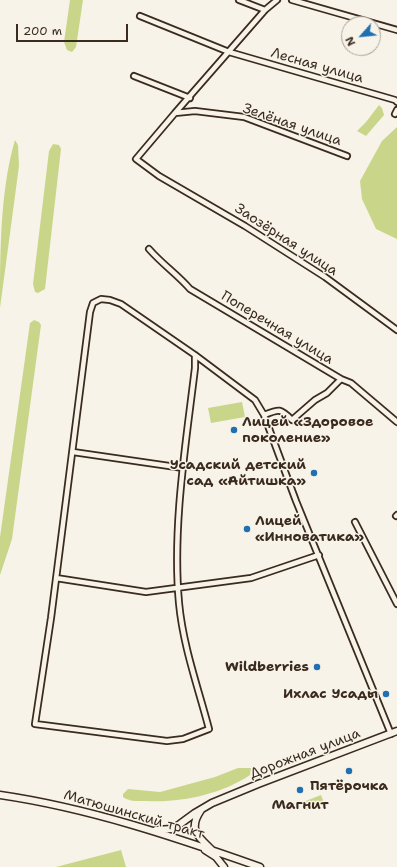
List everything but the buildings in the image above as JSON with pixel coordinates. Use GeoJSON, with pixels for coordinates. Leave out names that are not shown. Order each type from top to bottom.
{"type":"FeatureCollection","features":[{"type":"Feature","properties":{"kind":"street"},"geometry":{"type":"LineString","coordinates":[[240,0],[265,10]]}},
{"type":"Feature","properties":{"kind":"street"},"geometry":{"type":"LineString","coordinates":[[175,113],[190,98],[265,10],[277,0]]}},
{"type":"Feature","properties":{"kind":"street"},"geometry":{"type":"LineString","coordinates":[[292,0],[397,30]]}},
{"type":"Feature","properties":{"kind":"street","name":"Лесная улица"},"geometry":{"type":"LineString","coordinates":[[140,16],[229,52],[395,100],[397,102]]}},
{"type":"Feature","properties":{"kind":"street"},"geometry":{"type":"LineString","coordinates":[[134,76],[190,98]]}},
{"type":"Feature","properties":{"kind":"street","name":"Зелёная улица"},"geometry":{"type":"LineString","coordinates":[[175,113],[195,111],[244,117],[347,156]]}},
{"type":"Feature","properties":{"kind":"street","name":"Заозёрная улица"},"geometry":{"type":"LineString","coordinates":[[175,113],[136,160],[159,176],[245,226],[325,277],[397,330]]}},
{"type":"Feature","properties":{"kind":"street","name":"Поперечная улица"},"geometry":{"type":"LineString","coordinates":[[149,249],[166,268],[180,277],[190,289],[351,384],[397,422]]}},
{"type":"Feature","properties":{"kind":"street"},"geometry":{"type":"LineString","coordinates":[[195,355],[195,368],[183,468],[178,547],[179,603],[189,661],[209,729],[183,739],[167,741],[35,724],[51,618],[90,312],[93,303],[101,299],[110,300],[121,304],[195,355],[255,400],[264,415],[319,555],[394,733]]}},
{"type":"Feature","properties":{"kind":"street"},"geometry":{"type":"LineString","coordinates":[[264,415],[282,410],[292,420],[315,400],[326,393],[341,378]]}},
{"type":"Feature","properties":{"kind":"street"},"geometry":{"type":"LineString","coordinates":[[73,452],[183,468]]}},
{"type":"Feature","properties":{"kind":"street"},"geometry":{"type":"LineString","coordinates":[[355,522],[397,604]]}},
{"type":"Feature","properties":{"kind":"street"},"geometry":{"type":"LineString","coordinates":[[56,578],[146,592],[251,578],[319,555]]}},
{"type":"Feature","properties":{"kind":"street","name":"Дорожная улица"},"geometry":{"type":"LineString","coordinates":[[149,830],[172,829],[202,809],[258,784],[394,733]]}},
{"type":"Feature","properties":{"kind":"street","name":"Матюшинский тракт"},"geometry":{"type":"LineString","coordinates":[[0,794],[71,809],[149,830],[260,867]]}},
{"type":"Feature","properties":{"kind":"street"},"geometry":{"type":"LineString","coordinates":[[202,809],[195,820],[195,831],[200,839],[214,851]]}},
{"type":"Feature","properties":{"kind":"street"},"geometry":{"type":"LineString","coordinates":[[199,846],[216,857],[224,867]]}},
{"type":"Feature","properties":{"kind":"street"},"geometry":{"type":"LineString","coordinates":[[246,867],[260,867]]}},
{"type":"Feature","properties":{"kind":"green space"},"geometry":{"type":"Polygon","coordinates":[[[70,0],[83,0],[76,47],[72,52],[67,50],[64,42],[70,0]]]}},
{"type":"Feature","properties":{"kind":"green space"},"geometry":{"type":"Polygon","coordinates":[[[379,105],[382,108],[384,115],[366,136],[357,131],[366,122],[379,105]]]}},
{"type":"Feature","properties":{"kind":"green space"},"geometry":{"type":"Polygon","coordinates":[[[397,127],[397,239],[376,229],[362,199],[360,181],[382,141],[397,127]]]}},
{"type":"Feature","properties":{"kind":"green space"},"geometry":{"type":"Polygon","coordinates":[[[15,140],[18,145],[19,166],[0,308],[2,223],[6,180],[15,140]]]}},
{"type":"Feature","properties":{"kind":"green space"},"geometry":{"type":"Polygon","coordinates":[[[53,144],[59,145],[61,149],[45,289],[38,293],[35,292],[33,284],[49,151],[53,144]]]}},
{"type":"Feature","properties":{"kind":"green space"},"geometry":{"type":"Polygon","coordinates":[[[34,320],[39,322],[41,325],[12,539],[0,575],[0,537],[30,323],[34,320]]]}},
{"type":"Feature","properties":{"kind":"green space"},"geometry":{"type":"Polygon","coordinates":[[[242,402],[245,417],[211,423],[208,408],[242,402]]]}},
{"type":"Feature","properties":{"kind":"green space"},"geometry":{"type":"Polygon","coordinates":[[[238,768],[251,768],[250,775],[239,782],[201,796],[187,799],[160,801],[134,801],[123,797],[123,794],[128,789],[160,792],[215,777],[238,768]]]}},
{"type":"Feature","properties":{"kind":"green space"},"geometry":{"type":"Polygon","coordinates":[[[321,795],[324,803],[306,810],[303,802],[321,795]]]}},
{"type":"Feature","properties":{"kind":"green space"},"geometry":{"type":"Polygon","coordinates":[[[121,850],[126,867],[56,867],[121,850]]]}},
{"type":"Feature","properties":{"kind":"place","name":"Лицей «Здоровое поколение»"},"geometry":{"type":"Point","coordinates":[234,430]}},
{"type":"Feature","properties":{"kind":"place","name":"Усадский детский сад «Айтишка»"},"geometry":{"type":"Point","coordinates":[314,473]}},
{"type":"Feature","properties":{"kind":"place","name":"Лицей «Инноватика»"},"geometry":{"type":"Point","coordinates":[247,529]}},
{"type":"Feature","properties":{"kind":"place","name":"Wildberries"},"geometry":{"type":"Point","coordinates":[317,667]}},
{"type":"Feature","properties":{"kind":"place","name":"Ихлас Усады"},"geometry":{"type":"Point","coordinates":[386,694]}},
{"type":"Feature","properties":{"kind":"place","name":"Пятёрочка"},"geometry":{"type":"Point","coordinates":[349,771]}},
{"type":"Feature","properties":{"kind":"place","name":"Магнит"},"geometry":{"type":"Point","coordinates":[300,790]}}]}
